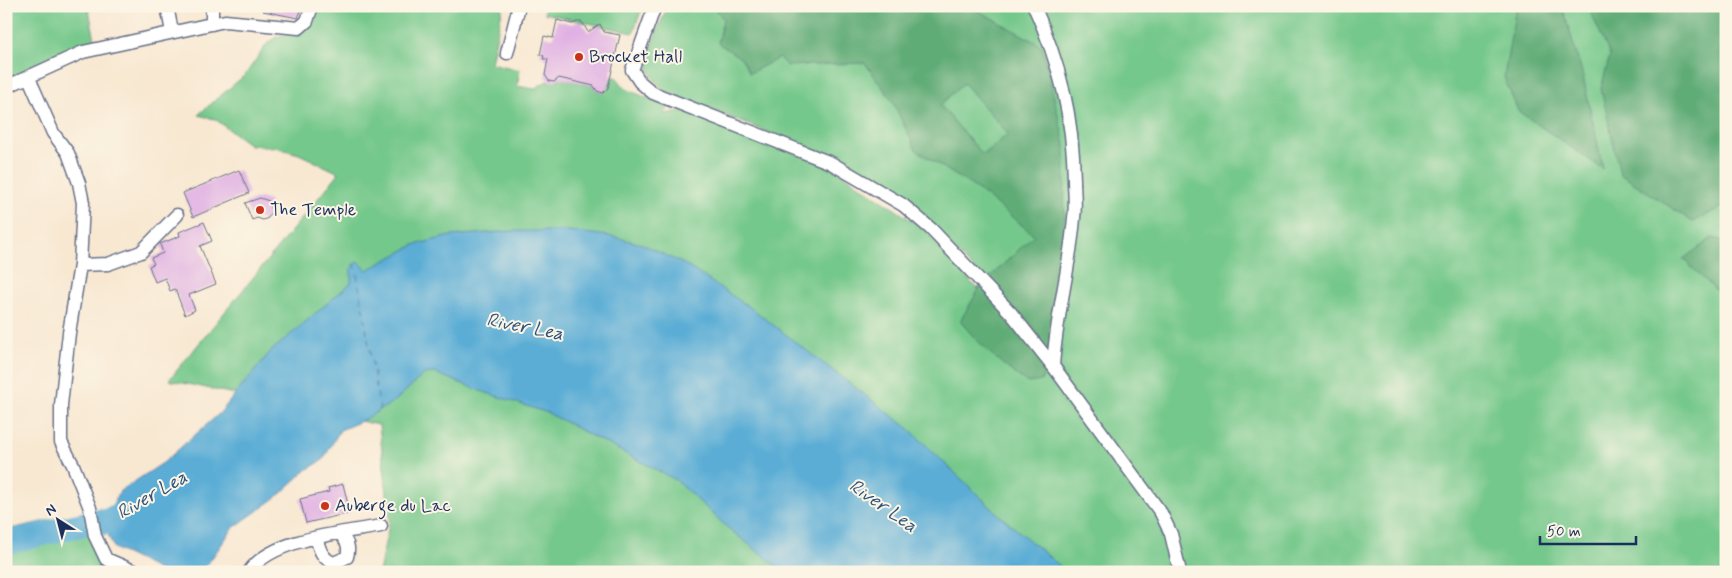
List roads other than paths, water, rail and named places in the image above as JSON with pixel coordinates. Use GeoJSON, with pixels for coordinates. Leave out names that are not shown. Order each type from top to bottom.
{"type":"FeatureCollection","features":[{"type":"Feature","properties":{"kind":"lane"},"geometry":{"type":"LineString","coordinates":[[167,6],[172,32]]}},
{"type":"Feature","properties":{"kind":"lane"},"geometry":{"type":"LineString","coordinates":[[212,6],[212,24]]}},
{"type":"Feature","properties":{"kind":"lane"},"geometry":{"type":"LineString","coordinates":[[6,87],[83,52],[225,20],[299,28],[307,21],[312,6]]}},
{"type":"Feature","properties":{"kind":"lane"},"geometry":{"type":"LineString","coordinates":[[507,53],[520,6]]}},
{"type":"Feature","properties":{"kind":"lane"},"geometry":{"type":"LineString","coordinates":[[655,6],[632,70],[640,82],[653,93],[831,163],[903,205],[931,229],[1011,312],[1161,513],[1171,534],[1179,561],[1180,572]]}},
{"type":"Feature","properties":{"kind":"lane"},"geometry":{"type":"LineString","coordinates":[[1034,6],[1049,39],[1064,87],[1074,144],[1074,217],[1059,310],[1053,366]]}},
{"type":"Feature","properties":{"kind":"lane"},"geometry":{"type":"LineString","coordinates":[[29,78],[53,132],[68,153],[79,182],[83,203],[80,266],[69,333],[61,405],[61,442],[73,465],[90,508],[95,536],[106,559],[136,572]]}},
{"type":"Feature","properties":{"kind":"lane"},"geometry":{"type":"LineString","coordinates":[[80,266],[108,264],[141,252],[177,215]]}},
{"type":"Feature","properties":{"kind":"lane"},"geometry":{"type":"LineString","coordinates":[[249,572],[275,549],[316,538],[381,526]]}},
{"type":"Feature","properties":{"kind":"lane"},"geometry":{"type":"LineString","coordinates":[[316,538],[322,555],[327,561],[334,563],[346,556],[349,549],[348,543],[340,533]]}},
{"type":"Feature","properties":{"kind":"water"},"geometry":{"type":"Polygon","coordinates":[[[512,231],[568,231],[610,236],[642,244],[684,264],[751,308],[908,428],[998,514],[1067,572],[784,572],[728,528],[676,480],[548,413],[478,390],[435,373],[424,374],[396,400],[364,420],[340,430],[323,460],[305,471],[277,497],[233,528],[202,572],[163,572],[114,548],[103,523],[120,491],[163,463],[220,413],[270,352],[351,283],[351,269],[355,263],[359,262],[367,270],[414,245],[450,236],[512,231]]]}},
{"type":"Feature","properties":{"kind":"waterway","name":"River Lea"},"geometry":{"type":"LineString","coordinates":[[6,543],[99,520],[103,523],[132,508]]}},
{"type":"Feature","properties":{"kind":"place","name":"Brocket Hall"},"geometry":{"type":"Point","coordinates":[579,57]}},
{"type":"Feature","properties":{"kind":"place","name":"The Temple"},"geometry":{"type":"Point","coordinates":[260,210]}},
{"type":"Feature","properties":{"kind":"place","name":"Auberge du Lac"},"geometry":{"type":"Point","coordinates":[325,506]}}]}
